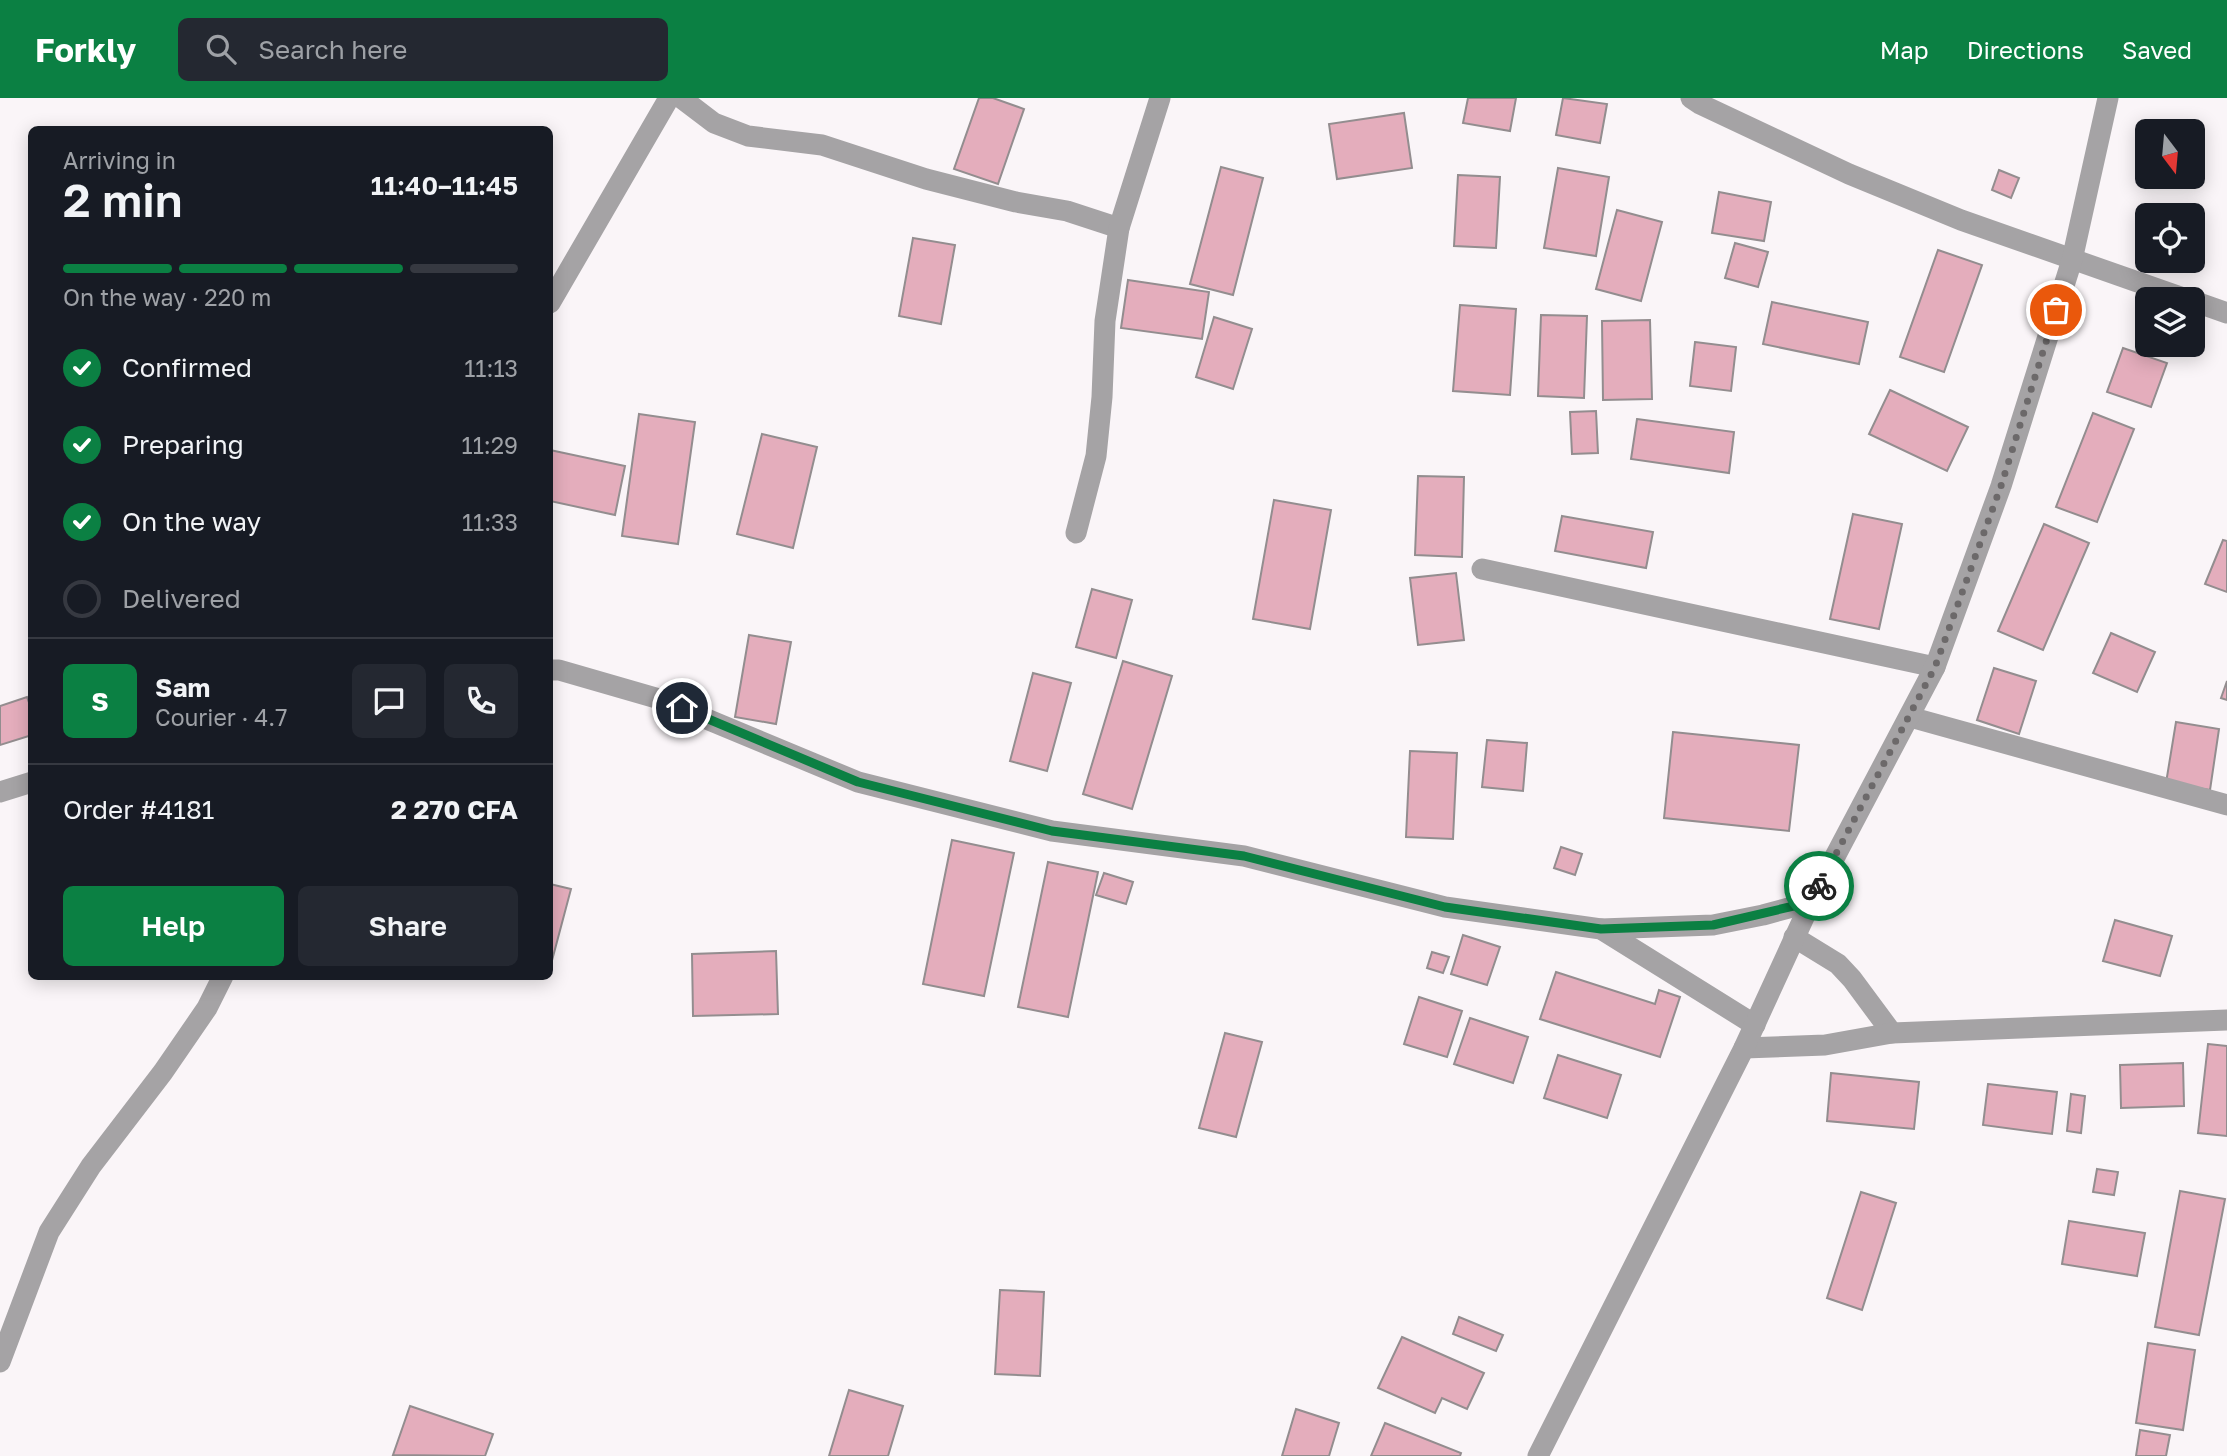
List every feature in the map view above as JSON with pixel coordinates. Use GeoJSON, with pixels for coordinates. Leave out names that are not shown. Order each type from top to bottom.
{"type":"FeatureCollection","features":[{"type":"Feature","properties":{"kind":"street"},"geometry":{"type":"LineString","coordinates":[[553,298],[669,98]]}},
{"type":"Feature","properties":{"kind":"street"},"geometry":{"type":"LineString","coordinates":[[681,98],[714,123],[748,136],[822,145],[926,179],[1016,202],[1067,211],[1119,228]]}},
{"type":"Feature","properties":{"kind":"street"},"geometry":{"type":"LineString","coordinates":[[1076,533],[1096,456],[1105,321],[1119,228],[1160,98]]}},
{"type":"Feature","properties":{"kind":"street"},"geometry":{"type":"LineString","coordinates":[[1691,98],[1849,174],[1961,220],[2151,287]]}},
{"type":"Feature","properties":{"kind":"street"},"geometry":{"type":"LineString","coordinates":[[1538,1456],[1744,1048],[1811,902],[1935,667],[2001,486],[2072,260],[2108,98]]}},
{"type":"Feature","properties":{"kind":"street"},"geometry":{"type":"LineString","coordinates":[[2205,306],[2227,313]]}},
{"type":"Feature","properties":{"kind":"street"},"geometry":{"type":"LineString","coordinates":[[1482,569],[1935,667]]}},
{"type":"Feature","properties":{"kind":"street"},"geometry":{"type":"LineString","coordinates":[[553,670],[656,698],[858,782],[1052,831],[1244,856],[1445,907],[1601,929],[1713,925],[1811,902]]}},
{"type":"Feature","properties":{"kind":"street"},"geometry":{"type":"LineString","coordinates":[[1910,716],[2227,805]]}},
{"type":"Feature","properties":{"kind":"street"},"geometry":{"type":"LineString","coordinates":[[0,792],[28,783]]}},
{"type":"Feature","properties":{"kind":"street"},"geometry":{"type":"LineString","coordinates":[[1601,929],[1755,1025]]}},
{"type":"Feature","properties":{"kind":"street"},"geometry":{"type":"LineString","coordinates":[[1794,937],[1845,971],[1892,1033]]}},
{"type":"Feature","properties":{"kind":"street"},"geometry":{"type":"LineString","coordinates":[[0,1362],[49,1232],[91,1166],[163,1072],[207,1008],[221,980]]}},
{"type":"Feature","properties":{"kind":"street"},"geometry":{"type":"LineString","coordinates":[[1744,1048],[1825,1045],[1892,1033],[2227,1020]]}},
{"type":"Feature","properties":{"kind":"building"},"geometry":{"type":"Polygon","coordinates":[[[979,98],[993,98],[1024,109],[998,184],[954,169],[979,98]]]}},
{"type":"Feature","properties":{"kind":"building"},"geometry":{"type":"Polygon","coordinates":[[[1468,98],[1516,98],[1510,131],[1463,123],[1468,98]]]}},
{"type":"Feature","properties":{"kind":"building"},"geometry":{"type":"Polygon","coordinates":[[[1563,98],[1607,104],[1600,143],[1556,135],[1563,98]]]}},
{"type":"Feature","properties":{"kind":"building"},"geometry":{"type":"Polygon","coordinates":[[[1404,113],[1412,168],[1337,179],[1329,124],[1404,113]]]}},
{"type":"Feature","properties":{"kind":"building"},"geometry":{"type":"Polygon","coordinates":[[[1221,167],[1263,178],[1233,295],[1190,284],[1221,167]]]}},
{"type":"Feature","properties":{"kind":"building"},"geometry":{"type":"Polygon","coordinates":[[[1558,168],[1609,177],[1596,256],[1544,248],[1558,168]]]}},
{"type":"Feature","properties":{"kind":"building"},"geometry":{"type":"Polygon","coordinates":[[[1999,170],[2019,178],[2011,198],[1992,190],[1999,170]]]}},
{"type":"Feature","properties":{"kind":"building"},"geometry":{"type":"Polygon","coordinates":[[[1458,175],[1500,177],[1496,248],[1454,246],[1458,175]]]}},
{"type":"Feature","properties":{"kind":"building"},"geometry":{"type":"Polygon","coordinates":[[[1719,192],[1771,202],[1764,241],[1712,233],[1719,192]]]}},
{"type":"Feature","properties":{"kind":"building"},"geometry":{"type":"Polygon","coordinates":[[[1617,210],[1662,222],[1641,301],[1596,289],[1617,210]]]}},
{"type":"Feature","properties":{"kind":"building"},"geometry":{"type":"Polygon","coordinates":[[[913,238],[955,245],[941,324],[899,316],[913,238]]]}},
{"type":"Feature","properties":{"kind":"building"},"geometry":{"type":"Polygon","coordinates":[[[1735,243],[1768,252],[1758,287],[1725,278],[1735,243]]]}},
{"type":"Feature","properties":{"kind":"building"},"geometry":{"type":"Polygon","coordinates":[[[1938,250],[1982,265],[1944,372],[1900,357],[1938,250]]]}},
{"type":"Feature","properties":{"kind":"building"},"geometry":{"type":"Polygon","coordinates":[[[1128,280],[1209,292],[1202,339],[1121,328],[1128,280]]]}},
{"type":"Feature","properties":{"kind":"building"},"geometry":{"type":"Polygon","coordinates":[[[1772,302],[1868,322],[1859,364],[1763,344],[1772,302]]]}},
{"type":"Feature","properties":{"kind":"building"},"geometry":{"type":"Polygon","coordinates":[[[1460,305],[1516,309],[1510,395],[1453,391],[1460,305]]]}},
{"type":"Feature","properties":{"kind":"building"},"geometry":{"type":"Polygon","coordinates":[[[1541,315],[1587,316],[1584,398],[1538,396],[1541,315]]]}},
{"type":"Feature","properties":{"kind":"building"},"geometry":{"type":"Polygon","coordinates":[[[1214,317],[1252,329],[1233,389],[1196,377],[1214,317]]]}},
{"type":"Feature","properties":{"kind":"building"},"geometry":{"type":"Polygon","coordinates":[[[1650,320],[1652,399],[1603,400],[1602,321],[1650,320]]]}},
{"type":"Feature","properties":{"kind":"building"},"geometry":{"type":"Polygon","coordinates":[[[1695,342],[1736,347],[1731,391],[1690,386],[1695,342]]]}},
{"type":"Feature","properties":{"kind":"building"},"geometry":{"type":"Polygon","coordinates":[[[2123,348],[2135,352],[2135,357],[2149,357],[2167,363],[2151,407],[2107,392],[2123,348]]]}},
{"type":"Feature","properties":{"kind":"building"},"geometry":{"type":"Polygon","coordinates":[[[1890,390],[1968,427],[1947,471],[1869,434],[1890,390]]]}},
{"type":"Feature","properties":{"kind":"building"},"geometry":{"type":"Polygon","coordinates":[[[1596,411],[1598,453],[1572,454],[1570,412],[1596,411]]]}},
{"type":"Feature","properties":{"kind":"building"},"geometry":{"type":"Polygon","coordinates":[[[2093,413],[2134,429],[2097,522],[2056,507],[2093,413]]]}},
{"type":"Feature","properties":{"kind":"building"},"geometry":{"type":"Polygon","coordinates":[[[639,414],[695,422],[678,544],[622,536],[639,414]]]}},
{"type":"Feature","properties":{"kind":"building"},"geometry":{"type":"Polygon","coordinates":[[[1637,419],[1734,432],[1729,473],[1631,459],[1637,419]]]}},
{"type":"Feature","properties":{"kind":"building"},"geometry":{"type":"Polygon","coordinates":[[[762,434],[817,447],[793,548],[737,534],[762,434]]]}},
{"type":"Feature","properties":{"kind":"building"},"geometry":{"type":"Polygon","coordinates":[[[553,451],[625,466],[615,515],[553,502],[553,451]]]}},
{"type":"Feature","properties":{"kind":"building"},"geometry":{"type":"Polygon","coordinates":[[[1418,476],[1464,477],[1462,557],[1415,555],[1418,476]]]}},
{"type":"Feature","properties":{"kind":"building"},"geometry":{"type":"Polygon","coordinates":[[[1274,500],[1331,510],[1310,629],[1253,619],[1274,500]]]}},
{"type":"Feature","properties":{"kind":"building"},"geometry":{"type":"Polygon","coordinates":[[[1853,514],[1902,524],[1879,629],[1830,619],[1853,514]]]}},
{"type":"Feature","properties":{"kind":"building"},"geometry":{"type":"Polygon","coordinates":[[[1562,516],[1653,532],[1646,568],[1555,551],[1562,516]]]}},
{"type":"Feature","properties":{"kind":"building"},"geometry":{"type":"Polygon","coordinates":[[[2044,524],[2089,543],[2043,650],[1998,631],[2044,524]]]}},
{"type":"Feature","properties":{"kind":"building"},"geometry":{"type":"Polygon","coordinates":[[[2223,540],[2227,541],[2227,592],[2205,584],[2223,540]]]}},
{"type":"Feature","properties":{"kind":"building"},"geometry":{"type":"Polygon","coordinates":[[[1456,573],[1464,640],[1418,645],[1410,578],[1456,573]]]}},
{"type":"Feature","properties":{"kind":"building"},"geometry":{"type":"Polygon","coordinates":[[[1092,589],[1132,600],[1116,658],[1076,647],[1092,589]]]}},
{"type":"Feature","properties":{"kind":"building"},"geometry":{"type":"Polygon","coordinates":[[[2111,633],[2155,652],[2137,692],[2093,673],[2111,633]]]}},
{"type":"Feature","properties":{"kind":"building"},"geometry":{"type":"Polygon","coordinates":[[[749,635],[791,642],[776,724],[735,717],[749,635]]]}},
{"type":"Feature","properties":{"kind":"building"},"geometry":{"type":"Polygon","coordinates":[[[1123,661],[1172,676],[1132,809],[1083,794],[1123,661]]]}},
{"type":"Feature","properties":{"kind":"building"},"geometry":{"type":"Polygon","coordinates":[[[1994,668],[2036,681],[2019,734],[1977,720],[1994,668]]]}},
{"type":"Feature","properties":{"kind":"building"},"geometry":{"type":"Polygon","coordinates":[[[1033,673],[1071,683],[1047,771],[1010,761],[1033,673]]]}},
{"type":"Feature","properties":{"kind":"building"},"geometry":{"type":"Polygon","coordinates":[[[2227,681],[2227,700],[2221,698],[2227,681]]]}},
{"type":"Feature","properties":{"kind":"building"},"geometry":{"type":"Polygon","coordinates":[[[27,697],[28,736],[0,745],[0,706],[27,697]]]}},
{"type":"Feature","properties":{"kind":"building"},"geometry":{"type":"Polygon","coordinates":[[[2176,722],[2219,729],[2210,790],[2166,783],[2176,722]]]}},
{"type":"Feature","properties":{"kind":"building"},"geometry":{"type":"Polygon","coordinates":[[[1673,732],[1799,745],[1789,831],[1664,818],[1673,732]]]}},
{"type":"Feature","properties":{"kind":"building"},"geometry":{"type":"Polygon","coordinates":[[[1487,740],[1527,743],[1523,791],[1482,787],[1487,740]]]}},
{"type":"Feature","properties":{"kind":"building"},"geometry":{"type":"Polygon","coordinates":[[[1410,751],[1457,753],[1453,839],[1406,837],[1410,751]]]}},
{"type":"Feature","properties":{"kind":"building"},"geometry":{"type":"Polygon","coordinates":[[[952,840],[1014,853],[984,996],[923,984],[952,840]]]}},
{"type":"Feature","properties":{"kind":"building"},"geometry":{"type":"Polygon","coordinates":[[[1561,847],[1582,854],[1575,875],[1554,868],[1561,847]]]}},
{"type":"Feature","properties":{"kind":"building"},"geometry":{"type":"Polygon","coordinates":[[[1048,862],[1098,872],[1068,1017],[1018,1007],[1048,862]]]}},
{"type":"Feature","properties":{"kind":"building"},"geometry":{"type":"Polygon","coordinates":[[[1104,873],[1133,882],[1126,904],[1096,895],[1104,873]]]}},
{"type":"Feature","properties":{"kind":"building"},"geometry":{"type":"Polygon","coordinates":[[[553,885],[571,889],[553,957],[553,885]]]}},
{"type":"Feature","properties":{"kind":"building"},"geometry":{"type":"Polygon","coordinates":[[[2115,920],[2172,936],[2160,976],[2103,961],[2115,920]]]}},
{"type":"Feature","properties":{"kind":"building"},"geometry":{"type":"Polygon","coordinates":[[[1463,935],[1500,947],[1487,985],[1451,974],[1463,935]]]}},
{"type":"Feature","properties":{"kind":"building"},"geometry":{"type":"Polygon","coordinates":[[[776,951],[778,1014],[693,1016],[692,954],[776,951]]]}},
{"type":"Feature","properties":{"kind":"building"},"geometry":{"type":"Polygon","coordinates":[[[1432,952],[1449,957],[1443,973],[1427,968],[1432,952]]]}},
{"type":"Feature","properties":{"kind":"building"},"geometry":{"type":"Polygon","coordinates":[[[1556,972],[1655,1004],[1659,990],[1680,997],[1660,1057],[1540,1019],[1556,972]]]}},
{"type":"Feature","properties":{"kind":"building"},"geometry":{"type":"Polygon","coordinates":[[[1419,997],[1462,1011],[1447,1057],[1404,1044],[1419,997]]]}},
{"type":"Feature","properties":{"kind":"building"},"geometry":{"type":"Polygon","coordinates":[[[1470,1018],[1528,1037],[1513,1083],[1454,1064],[1470,1018]]]}},
{"type":"Feature","properties":{"kind":"building"},"geometry":{"type":"Polygon","coordinates":[[[1225,1033],[1262,1042],[1236,1137],[1199,1128],[1225,1033]]]}},
{"type":"Feature","properties":{"kind":"building"},"geometry":{"type":"Polygon","coordinates":[[[2208,1044],[2227,1046],[2227,1136],[2198,1133],[2208,1044]]]}},
{"type":"Feature","properties":{"kind":"building"},"geometry":{"type":"Polygon","coordinates":[[[1558,1055],[1621,1075],[1607,1118],[1544,1098],[1558,1055]]]}},
{"type":"Feature","properties":{"kind":"building"},"geometry":{"type":"Polygon","coordinates":[[[2183,1063],[2184,1106],[2121,1108],[2120,1065],[2183,1063]]]}},
{"type":"Feature","properties":{"kind":"building"},"geometry":{"type":"Polygon","coordinates":[[[1831,1073],[1919,1082],[1914,1129],[1827,1121],[1831,1073]]]}},
{"type":"Feature","properties":{"kind":"building"},"geometry":{"type":"Polygon","coordinates":[[[1988,1084],[2057,1092],[2052,1134],[1983,1125],[1988,1084]]]}},
{"type":"Feature","properties":{"kind":"building"},"geometry":{"type":"Polygon","coordinates":[[[2071,1094],[2085,1096],[2081,1133],[2067,1131],[2071,1094]]]}},
{"type":"Feature","properties":{"kind":"building"},"geometry":{"type":"Polygon","coordinates":[[[2097,1169],[2118,1172],[2114,1195],[2093,1192],[2097,1169]]]}},
{"type":"Feature","properties":{"kind":"building"},"geometry":{"type":"Polygon","coordinates":[[[2180,1191],[2225,1199],[2199,1335],[2155,1327],[2180,1191]]]}},
{"type":"Feature","properties":{"kind":"building"},"geometry":{"type":"Polygon","coordinates":[[[1861,1192],[1896,1203],[1862,1310],[1827,1298],[1861,1192]]]}},
{"type":"Feature","properties":{"kind":"building"},"geometry":{"type":"Polygon","coordinates":[[[2069,1221],[2145,1233],[2137,1276],[2062,1264],[2069,1221]]]}},
{"type":"Feature","properties":{"kind":"building"},"geometry":{"type":"Polygon","coordinates":[[[1000,1290],[1044,1292],[1040,1376],[995,1374],[1000,1290]]]}},
{"type":"Feature","properties":{"kind":"building"},"geometry":{"type":"Polygon","coordinates":[[[1459,1317],[1503,1335],[1496,1351],[1453,1334],[1459,1317]]]}},
{"type":"Feature","properties":{"kind":"building"},"geometry":{"type":"Polygon","coordinates":[[[1402,1337],[1484,1373],[1467,1409],[1442,1398],[1435,1413],[1378,1388],[1402,1337]]]}},
{"type":"Feature","properties":{"kind":"building"},"geometry":{"type":"Polygon","coordinates":[[[2148,1343],[2195,1350],[2183,1430],[2136,1423],[2148,1343]]]}},
{"type":"Feature","properties":{"kind":"building"},"geometry":{"type":"Polygon","coordinates":[[[849,1390],[903,1406],[888,1456],[829,1456],[849,1390]]]}},
{"type":"Feature","properties":{"kind":"building"},"geometry":{"type":"Polygon","coordinates":[[[410,1406],[493,1434],[485,1456],[393,1455],[410,1406]]]}},
{"type":"Feature","properties":{"kind":"building"},"geometry":{"type":"Polygon","coordinates":[[[1296,1409],[1339,1423],[1329,1456],[1282,1456],[1296,1409]]]}},
{"type":"Feature","properties":{"kind":"building"},"geometry":{"type":"Polygon","coordinates":[[[1385,1423],[1461,1453],[1460,1456],[1371,1456],[1385,1423]]]}},
{"type":"Feature","properties":{"kind":"building"},"geometry":{"type":"Polygon","coordinates":[[[2140,1430],[2170,1435],[2166,1456],[2136,1456],[2140,1430]]]}},
{"type":"Feature","properties":{"kind":"way so far"},"geometry":{"type":"LineString","coordinates":[[1819,886],[1935,667],[2001,486],[2056,310]]}},
{"type":"Feature","properties":{"kind":"route"},"geometry":{"type":"LineString","coordinates":[[682,708],[858,782],[1052,831],[1244,856],[1445,907],[1601,929],[1713,925],[1811,902],[1819,886]]}}]}
